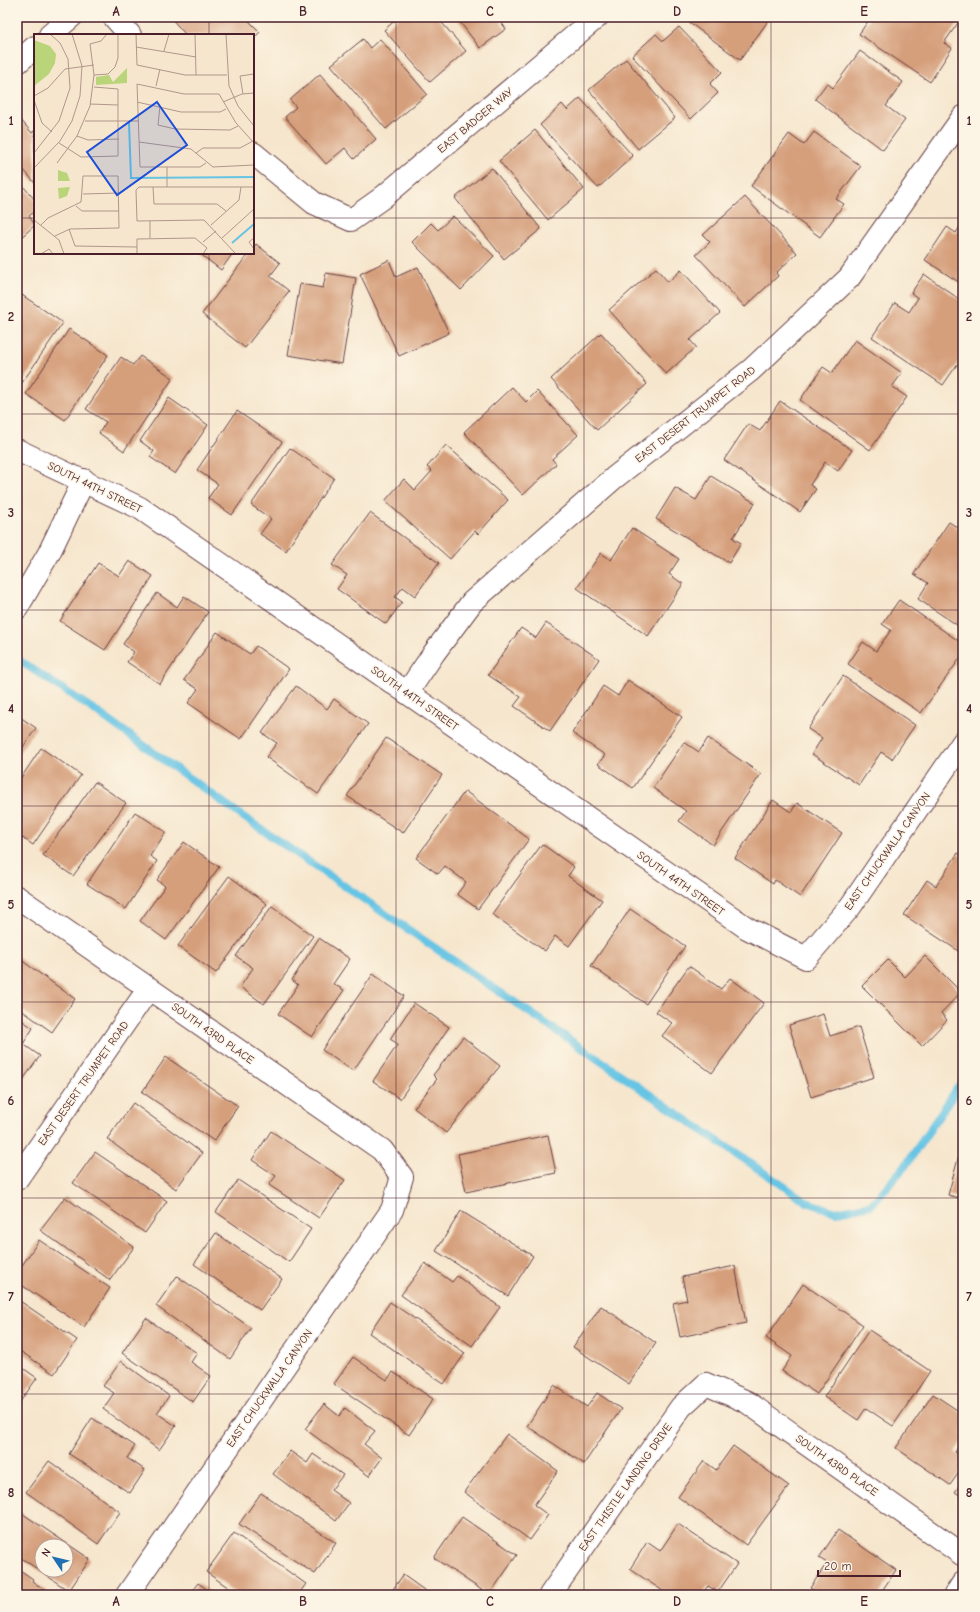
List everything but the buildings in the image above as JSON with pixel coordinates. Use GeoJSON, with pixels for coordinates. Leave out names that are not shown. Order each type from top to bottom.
{"type":"FeatureCollection","features":[{"type":"Feature","properties":{"kind":"street"},"geometry":{"type":"LineString","coordinates":[[51,34],[71,17]]}},
{"type":"Feature","properties":{"kind":"street"},"geometry":{"type":"LineString","coordinates":[[114,17],[129,34]]}},
{"type":"Feature","properties":{"kind":"street","name":"EAST BADGER WAY"},"geometry":{"type":"LineString","coordinates":[[254,154],[314,203],[351,220],[382,198],[597,17]]}},
{"type":"Feature","properties":{"kind":"street"},"geometry":{"type":"LineString","coordinates":[[17,62],[34,49]]}},
{"type":"Feature","properties":{"kind":"street","name":"EAST DESERT TRUMPET ROAD"},"geometry":{"type":"LineString","coordinates":[[407,693],[434,653],[472,602],[614,478],[751,370],[849,278],[963,117]]}},
{"type":"Feature","properties":{"kind":"street","name":"SOUTH 44TH STREET"},"geometry":{"type":"LineString","coordinates":[[17,450],[84,480],[140,508],[747,928],[806,958]]}},
{"type":"Feature","properties":{"kind":"street"},"geometry":{"type":"LineString","coordinates":[[17,608],[49,553],[84,480]]}},
{"type":"Feature","properties":{"kind":"street","name":"EAST CHUCKWALLA CANYON"},"geometry":{"type":"LineString","coordinates":[[806,958],[850,907],[963,742]]}},
{"type":"Feature","properties":{"kind":"street","name":"SOUTH 43RD PLACE"},"geometry":{"type":"LineString","coordinates":[[17,897],[382,1150],[402,1177]]}},
{"type":"Feature","properties":{"kind":"street","name":"EAST DESERT TRUMPET ROAD"},"geometry":{"type":"LineString","coordinates":[[17,1179],[149,988]]}},
{"type":"Feature","properties":{"kind":"street","name":"EAST CHUCKWALLA CANYON"},"geometry":{"type":"LineString","coordinates":[[127,1595],[392,1210],[402,1177]]}},
{"type":"Feature","properties":{"kind":"street","name":"SOUTH 43RD PLACE"},"geometry":{"type":"LineString","coordinates":[[706,1384],[747,1402],[963,1555]]}},
{"type":"Feature","properties":{"kind":"street","name":"EAST THISTLE LANDING DRIVE"},"geometry":{"type":"LineString","coordinates":[[550,1595],[681,1408],[706,1384]]}},
{"type":"Feature","properties":{"kind":"street"},"geometry":{"type":"LineString","coordinates":[[955,1595],[963,1583]]}},
{"type":"Feature","properties":{"kind":"waterway"},"geometry":{"type":"LineString","coordinates":[[17,659],[93,709],[242,816],[807,1202],[836,1212],[871,1205],[906,1165],[963,1080]]}}]}
